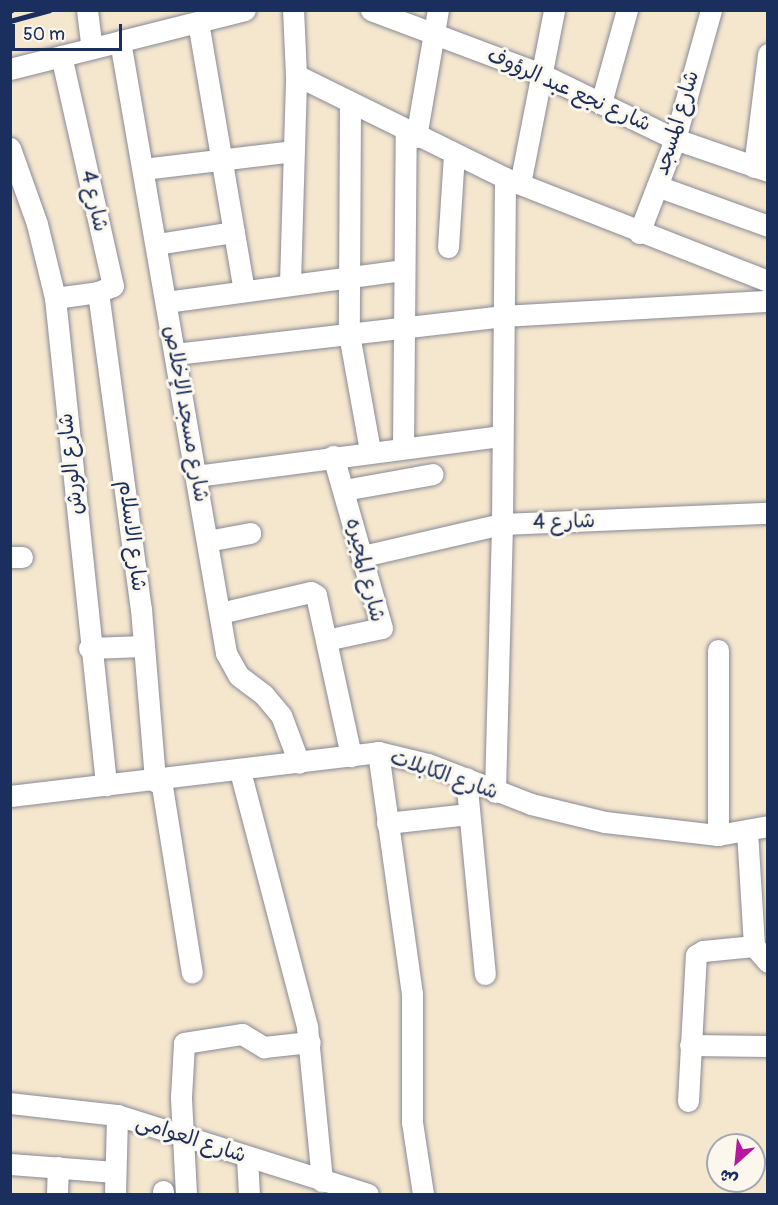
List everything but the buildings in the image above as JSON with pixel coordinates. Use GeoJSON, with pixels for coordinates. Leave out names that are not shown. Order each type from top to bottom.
{"type":"FeatureCollection","features":[{"type":"Feature","properties":{"kind":"street"},"geometry":{"type":"LineString","coordinates":[[87,10],[92,48]]}},
{"type":"Feature","properties":{"kind":"street"},"geometry":{"type":"LineString","coordinates":[[10,69],[245,10]]}},
{"type":"Feature","properties":{"kind":"street"},"geometry":{"type":"LineString","coordinates":[[290,283],[296,75],[293,10]]}},
{"type":"Feature","properties":{"kind":"street","name":"شارع نجع عبد الرؤوف"},"geometry":{"type":"LineString","coordinates":[[371,10],[436,32],[541,74],[675,139],[761,169]]}},
{"type":"Feature","properties":{"kind":"street"},"geometry":{"type":"LineString","coordinates":[[403,447],[404,270],[411,134],[436,32],[438,10]]}},
{"type":"Feature","properties":{"kind":"street"},"geometry":{"type":"LineString","coordinates":[[495,792],[502,524],[501,436],[504,316],[512,181],[541,74],[554,10]]}},
{"type":"Feature","properties":{"kind":"street"},"geometry":{"type":"LineString","coordinates":[[601,103],[627,10]]}},
{"type":"Feature","properties":{"kind":"street","name":"شارع المسجد"},"geometry":{"type":"LineString","coordinates":[[639,233],[675,139],[711,10]]}},
{"type":"Feature","properties":{"kind":"street"},"geometry":{"type":"LineString","coordinates":[[198,22],[244,290]]}},
{"type":"Feature","properties":{"kind":"street","name":"شارع مسجد الإخلاص"},"geometry":{"type":"LineString","coordinates":[[120,41],[231,667],[281,715],[299,763]]}},
{"type":"Feature","properties":{"kind":"street"},"geometry":{"type":"LineString","coordinates":[[761,169],[768,54]]}},
{"type":"Feature","properties":{"kind":"street","name":"شارع 4"},"geometry":{"type":"LineString","coordinates":[[61,56],[113,286],[98,292]]}},
{"type":"Feature","properties":{"kind":"street"},"geometry":{"type":"LineString","coordinates":[[296,75],[350,105],[512,181],[768,282]]}},
{"type":"Feature","properties":{"kind":"street"},"geometry":{"type":"LineString","coordinates":[[350,105],[346,276],[350,334],[370,451]]}},
{"type":"Feature","properties":{"kind":"street","name":"شارع الورش"},"geometry":{"type":"LineString","coordinates":[[10,148],[37,224],[55,298],[89,648],[106,785]]}},
{"type":"Feature","properties":{"kind":"street"},"geometry":{"type":"LineString","coordinates":[[143,169],[294,151]]}},
{"type":"Feature","properties":{"kind":"street"},"geometry":{"type":"LineString","coordinates":[[448,248],[454,154]]}},
{"type":"Feature","properties":{"kind":"street"},"geometry":{"type":"LineString","coordinates":[[657,186],[768,226]]}},
{"type":"Feature","properties":{"kind":"street"},"geometry":{"type":"LineString","coordinates":[[157,244],[234,232]]}},
{"type":"Feature","properties":{"kind":"street"},"geometry":{"type":"LineString","coordinates":[[166,302],[290,283],[404,270]]}},
{"type":"Feature","properties":{"kind":"street"},"geometry":{"type":"LineString","coordinates":[[55,298],[98,292]]}},
{"type":"Feature","properties":{"kind":"street","name":"شارع الاسلام"},"geometry":{"type":"LineString","coordinates":[[98,292],[144,646],[158,780],[192,973]]}},
{"type":"Feature","properties":{"kind":"street"},"geometry":{"type":"LineString","coordinates":[[176,354],[504,316],[768,301]]}},
{"type":"Feature","properties":{"kind":"street"},"geometry":{"type":"LineString","coordinates":[[196,476],[370,451],[501,436]]}},
{"type":"Feature","properties":{"kind":"street","name":"شارع المجيره"},"geometry":{"type":"LineString","coordinates":[[326,640],[382,630],[333,456]]}},
{"type":"Feature","properties":{"kind":"street"},"geometry":{"type":"LineString","coordinates":[[344,489],[433,474]]}},
{"type":"Feature","properties":{"kind":"street","name":"شارع 4"},"geometry":{"type":"LineString","coordinates":[[363,556],[502,524],[768,513]]}},
{"type":"Feature","properties":{"kind":"street"},"geometry":{"type":"LineString","coordinates":[[207,541],[250,533]]}},
{"type":"Feature","properties":{"kind":"street"},"geometry":{"type":"LineString","coordinates":[[220,613],[310,592],[316,595],[351,756]]}},
{"type":"Feature","properties":{"kind":"street"},"geometry":{"type":"LineString","coordinates":[[89,648],[144,646]]}},
{"type":"Feature","properties":{"kind":"street"},"geometry":{"type":"LineString","coordinates":[[718,650],[718,835]]}},
{"type":"Feature","properties":{"kind":"street"},"geometry":{"type":"LineString","coordinates":[[378,752],[412,993],[412,1122],[423,1194]]}},
{"type":"Feature","properties":{"kind":"street","name":"شارع الكابلات"},"geometry":{"type":"LineString","coordinates":[[10,795],[240,771],[378,752],[466,778],[495,792],[605,822],[718,835],[757,829]]}},
{"type":"Feature","properties":{"kind":"street"},"geometry":{"type":"LineString","coordinates":[[240,771],[310,1042],[322,1180]]}},
{"type":"Feature","properties":{"kind":"street"},"geometry":{"type":"LineString","coordinates":[[466,778],[485,974]]}},
{"type":"Feature","properties":{"kind":"street"},"geometry":{"type":"LineString","coordinates":[[387,823],[469,814]]}},
{"type":"Feature","properties":{"kind":"street"},"geometry":{"type":"LineString","coordinates":[[688,1101],[696,955],[703,951],[761,954],[757,829]]}},
{"type":"Feature","properties":{"kind":"street"},"geometry":{"type":"LineString","coordinates":[[186,1194],[181,1097],[186,1041],[242,1034],[264,1047],[310,1042]]}},
{"type":"Feature","properties":{"kind":"street"},"geometry":{"type":"LineString","coordinates":[[690,1045],[768,1046]]}},
{"type":"Feature","properties":{"kind":"street","name":"شارع العوامى"},"geometry":{"type":"LineString","coordinates":[[10,1102],[117,1115],[368,1194]]}},
{"type":"Feature","properties":{"kind":"street"},"geometry":{"type":"LineString","coordinates":[[115,1194],[117,1115]]}},
{"type":"Feature","properties":{"kind":"street"},"geometry":{"type":"LineString","coordinates":[[247,1157],[249,1194]]}},
{"type":"Feature","properties":{"kind":"street"},"geometry":{"type":"LineString","coordinates":[[10,1164],[116,1172]]}},
{"type":"Feature","properties":{"kind":"street"},"geometry":{"type":"LineString","coordinates":[[57,1194],[58,1167]]}},
{"type":"Feature","properties":{"kind":"railway"},"geometry":{"type":"LineString","coordinates":[[10,21],[50,10]]}}]}
